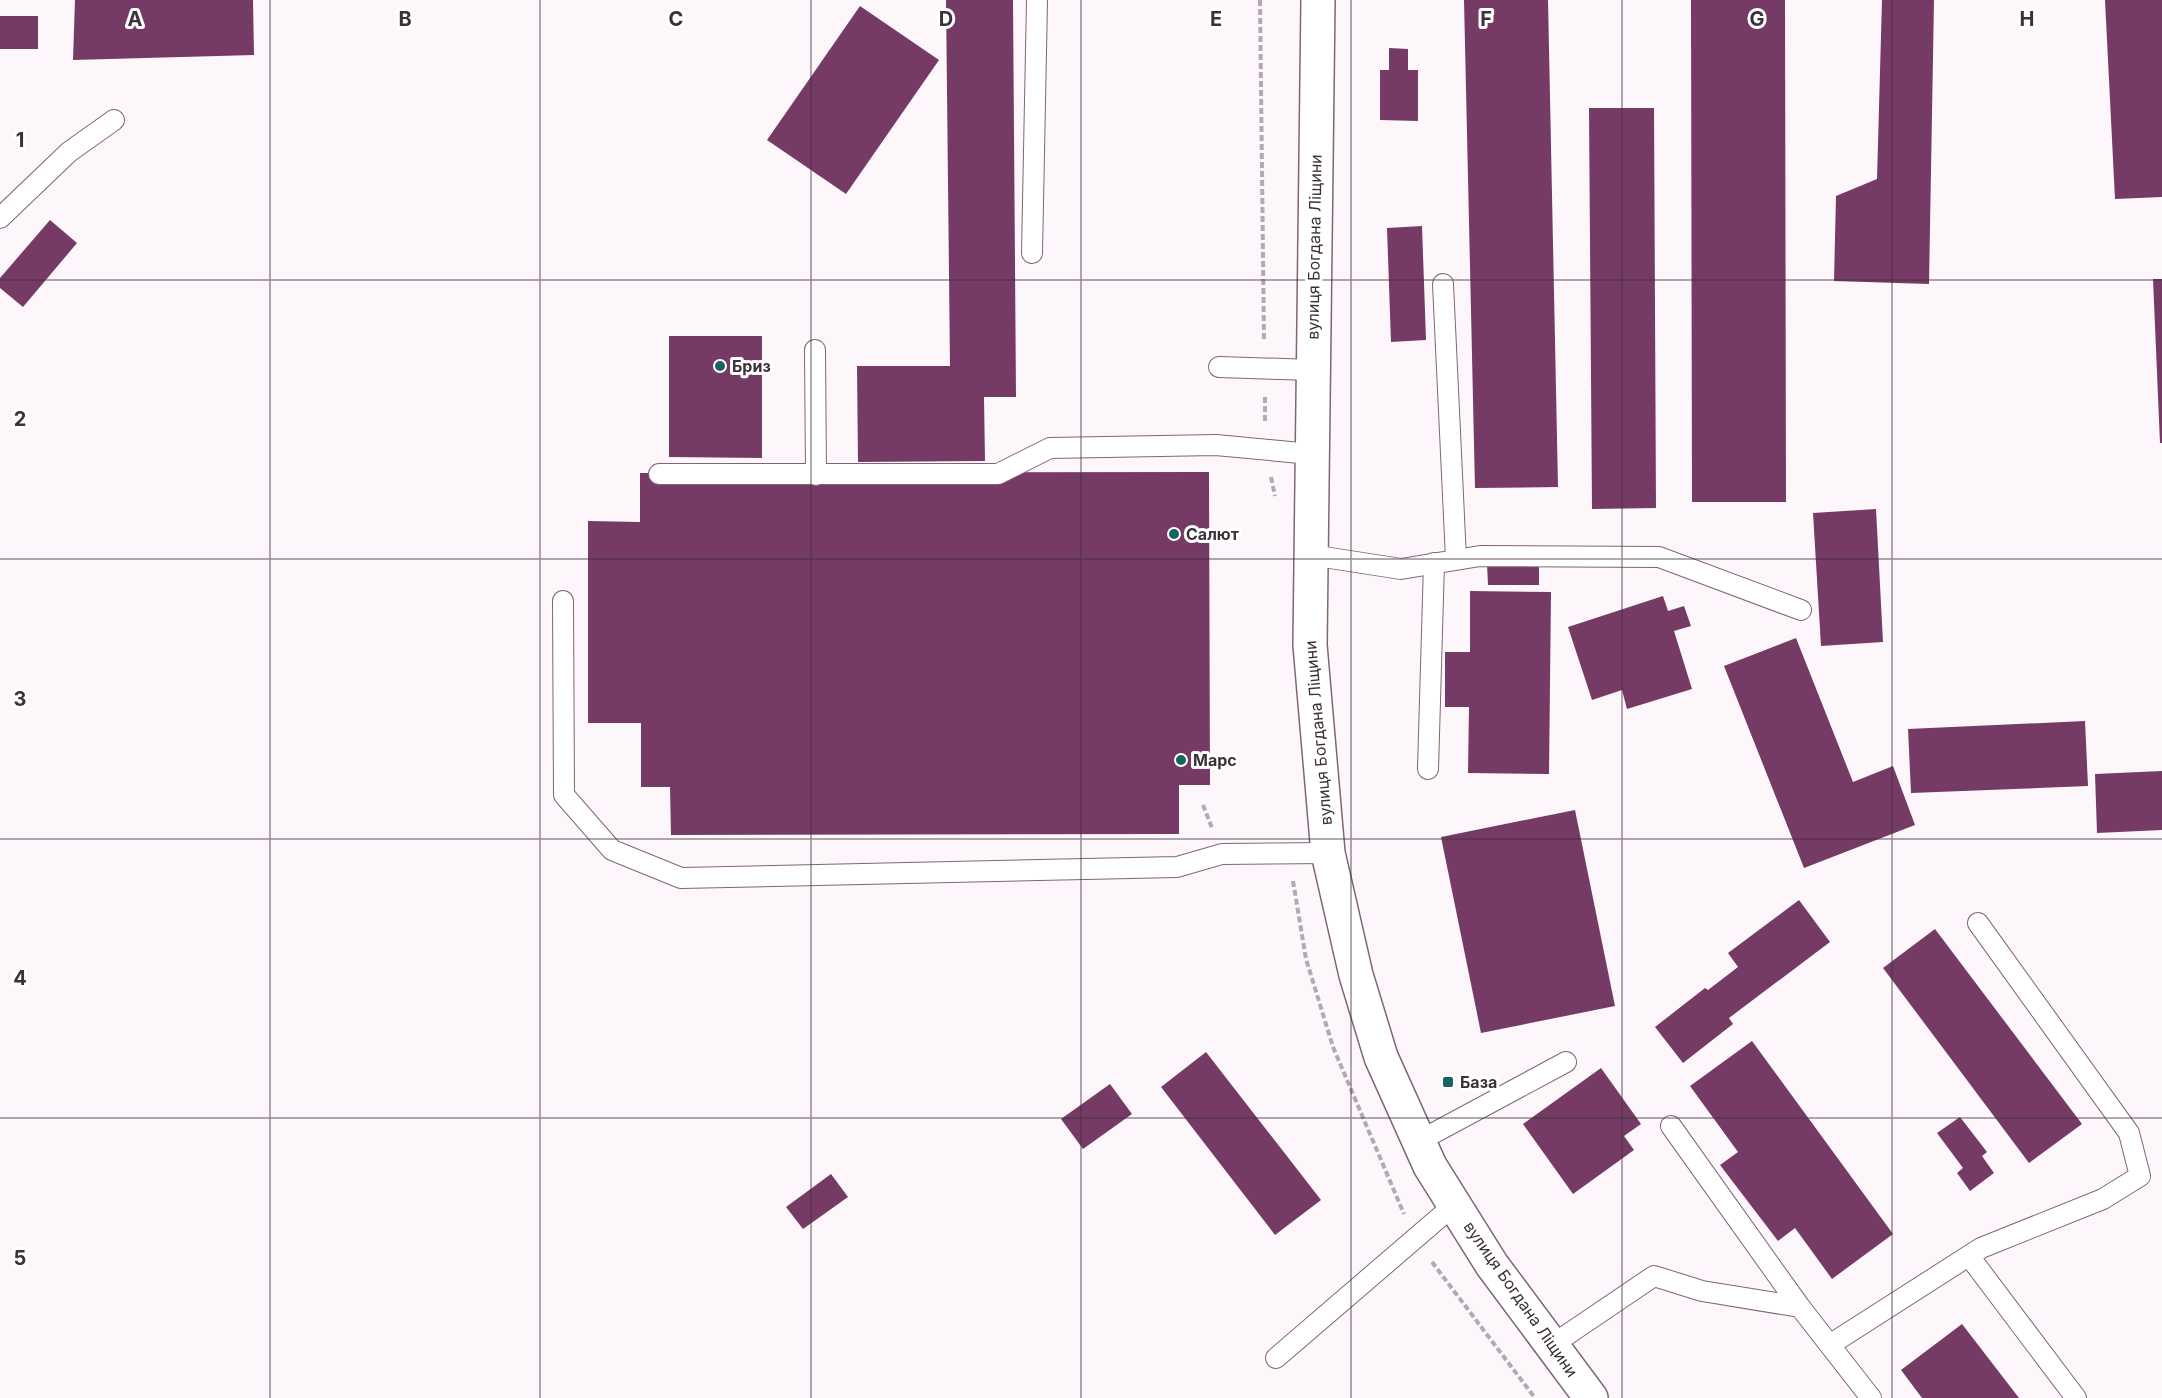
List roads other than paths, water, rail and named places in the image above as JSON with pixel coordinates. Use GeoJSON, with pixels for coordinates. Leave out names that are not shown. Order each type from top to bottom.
{"type":"FeatureCollection","features":[{"type":"Feature","properties":{"kind":"main road","name":"вулиця Богдана Ліщини"},"geometry":{"type":"LineString","coordinates":[[1318,0],[1310,645],[1328,852],[1356,975],[1382,1057],[1430,1166],[1492,1265],[1591,1398]]}},
{"type":"Feature","properties":{"kind":"lane"},"geometry":{"type":"LineString","coordinates":[[1032,253],[1037,0]]}},
{"type":"Feature","properties":{"kind":"lane"},"geometry":{"type":"LineString","coordinates":[[0,218],[69,152],[114,120]]}},
{"type":"Feature","properties":{"kind":"lane"},"geometry":{"type":"LineString","coordinates":[[1443,284],[1456,559]]}},
{"type":"Feature","properties":{"kind":"lane"},"geometry":{"type":"LineString","coordinates":[[815,350],[816,474]]}},
{"type":"Feature","properties":{"kind":"lane"},"geometry":{"type":"LineString","coordinates":[[1219,367],[1313,370]]}},
{"type":"Feature","properties":{"kind":"lane"},"geometry":{"type":"LineString","coordinates":[[659,474],[998,474],[1050,448],[1216,445],[1311,454]]}},
{"type":"Feature","properties":{"kind":"lane"},"geometry":{"type":"LineString","coordinates":[[1311,555],[1401,569],[1480,556],[1659,557],[1801,610]]}},
{"type":"Feature","properties":{"kind":"lane"},"geometry":{"type":"LineString","coordinates":[[1428,769],[1434,563]]}},
{"type":"Feature","properties":{"kind":"lane"},"geometry":{"type":"LineString","coordinates":[[563,601],[564,795],[612,850],[681,878],[1177,867],[1222,854],[1328,852]]}},
{"type":"Feature","properties":{"kind":"lane"},"geometry":{"type":"LineString","coordinates":[[1831,1344],[1969,1256],[2026,1228],[2103,1199],[2140,1176],[2129,1133],[1978,924]]}},
{"type":"Feature","properties":{"kind":"lane"},"geometry":{"type":"LineString","coordinates":[[1419,1141],[1566,1062]]}},
{"type":"Feature","properties":{"kind":"lane"},"geometry":{"type":"LineString","coordinates":[[1671,1126],[1800,1307],[1871,1398]]}},
{"type":"Feature","properties":{"kind":"lane"},"geometry":{"type":"LineString","coordinates":[[1276,1358],[1454,1204]]}},
{"type":"Feature","properties":{"kind":"lane"},"geometry":{"type":"LineString","coordinates":[[1969,1256],[2076,1398]]}},
{"type":"Feature","properties":{"kind":"lane"},"geometry":{"type":"LineString","coordinates":[[1552,1345],[1654,1276],[1702,1291],[1800,1307]]}},
{"type":"Feature","properties":{"kind":"place","name":"Бриз"},"geometry":{"type":"Point","coordinates":[720,366]}},
{"type":"Feature","properties":{"kind":"place","name":"Салют"},"geometry":{"type":"Point","coordinates":[1174,534]}},
{"type":"Feature","properties":{"kind":"place","name":"Марс"},"geometry":{"type":"Point","coordinates":[1181,760]}},
{"type":"Feature","properties":{"kind":"place","name":"База"},"geometry":{"type":"Point","coordinates":[1448,1082]}}]}
